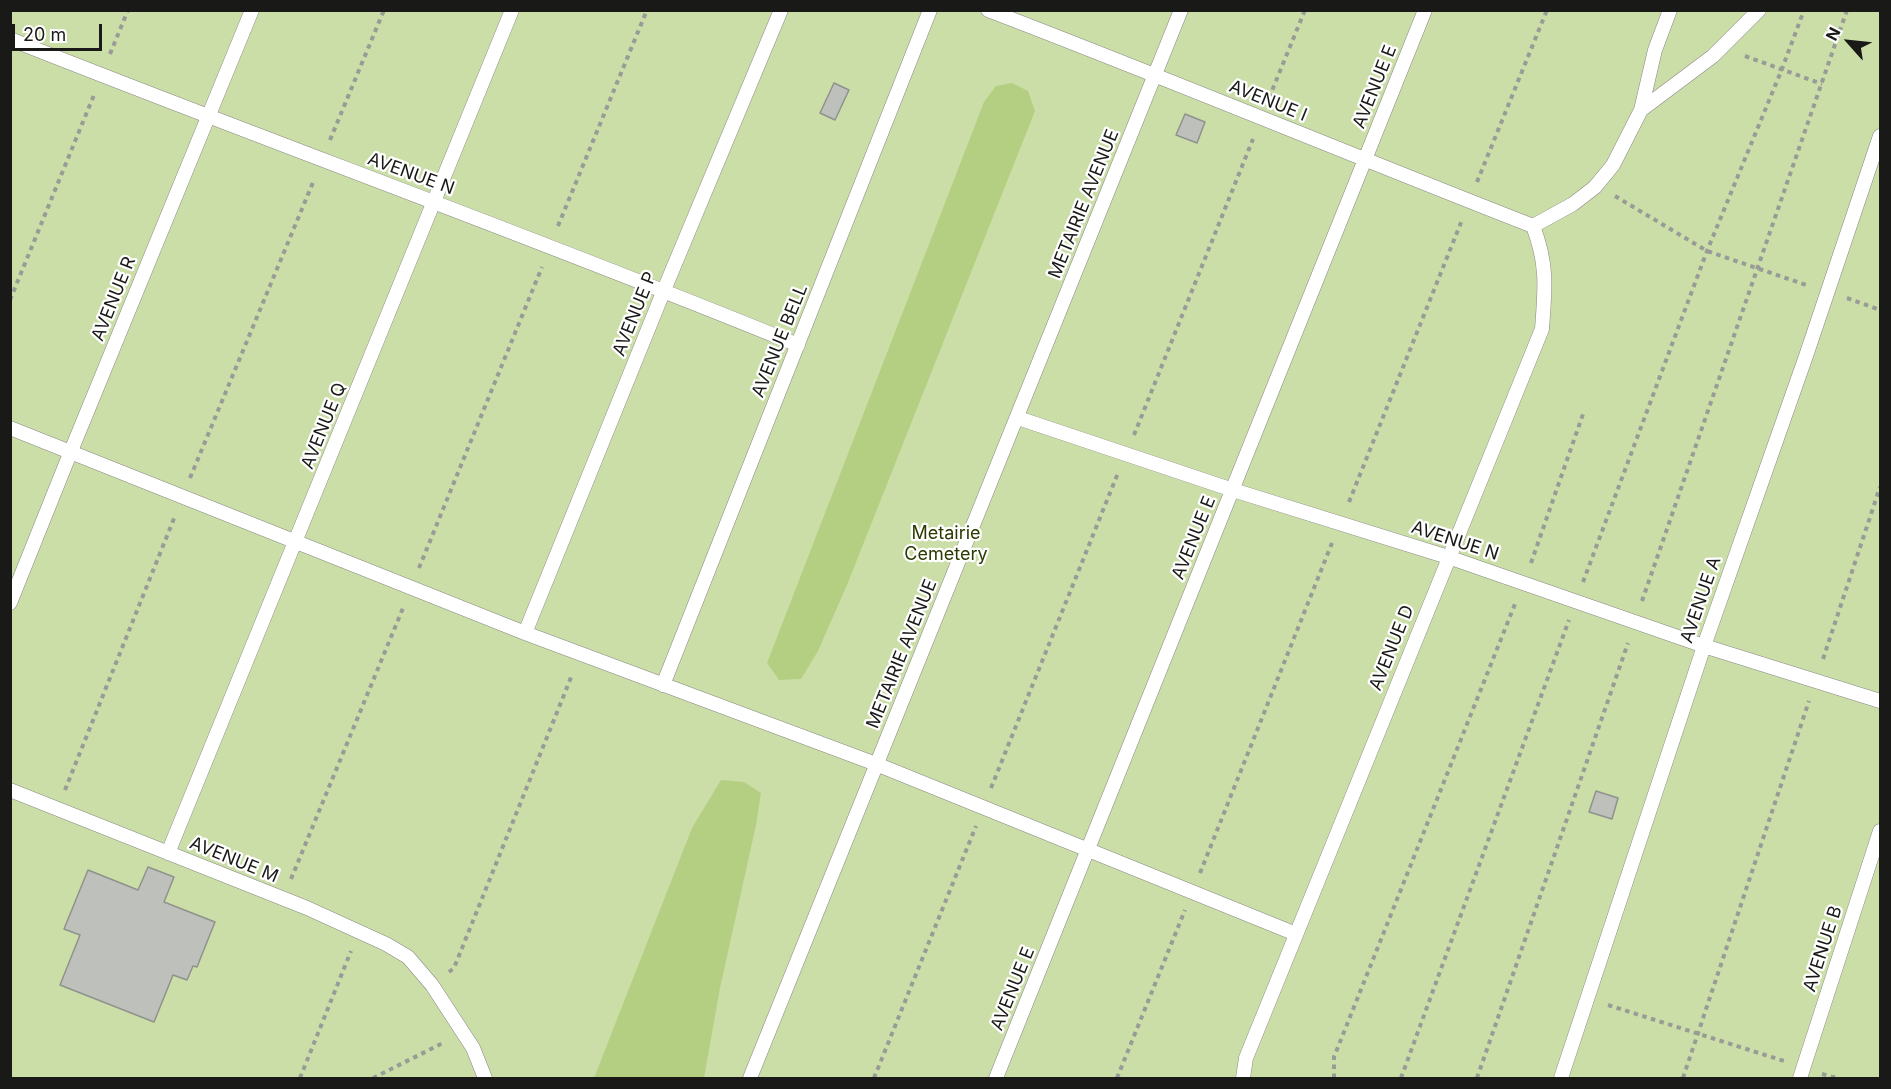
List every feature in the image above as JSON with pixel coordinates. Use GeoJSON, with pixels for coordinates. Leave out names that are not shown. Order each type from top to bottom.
{"type":"FeatureCollection","features":[{"type":"Feature","properties":{"kind":"lane","name":"AVENUE R"},"geometry":{"type":"LineString","coordinates":[[10,603],[252,10]]}},
{"type":"Feature","properties":{"kind":"lane","name":"AVENUE Q"},"geometry":{"type":"LineString","coordinates":[[168,853],[512,10]]}},
{"type":"Feature","properties":{"kind":"lane","name":"AVENUE P"},"geometry":{"type":"LineString","coordinates":[[525,633],[781,10]]}},
{"type":"Feature","properties":{"kind":"lane","name":"AVENUE BELL"},"geometry":{"type":"LineString","coordinates":[[663,685],[930,10]]}},
{"type":"Feature","properties":{"kind":"lane","name":"AVENUE I"},"geometry":{"type":"LineString","coordinates":[[988,10],[1156,74],[1364,160],[1533,226]]}},
{"type":"Feature","properties":{"kind":"lane","name":"METAIRIE AVENUE"},"geometry":{"type":"LineString","coordinates":[[750,1078],[1181,10]]}},
{"type":"Feature","properties":{"kind":"lane","name":"AVENUE E"},"geometry":{"type":"LineString","coordinates":[[996,1078],[1425,10]]}},
{"type":"Feature","properties":{"kind":"lane"},"geometry":{"type":"LineString","coordinates":[[1533,226],[1573,204],[1595,187],[1613,165],[1641,110],[1655,50],[1670,10]]}},
{"type":"Feature","properties":{"kind":"lane"},"geometry":{"type":"LineString","coordinates":[[1641,110],[1722,47],[1759,10]]}},
{"type":"Feature","properties":{"kind":"lane","name":"AVENUE N"},"geometry":{"type":"LineString","coordinates":[[10,39],[208,118],[435,201],[798,345]]}},
{"type":"Feature","properties":{"kind":"lane","name":"AVENUE A"},"geometry":{"type":"LineString","coordinates":[[1561,1078],[1704,646],[1881,136]]}},
{"type":"Feature","properties":{"kind":"lane","name":"AVENUE D"},"geometry":{"type":"LineString","coordinates":[[1243,1078],[1246,1058],[1542,330],[1545,288],[1542,249],[1533,226]]}},
{"type":"Feature","properties":{"kind":"lane","name":"AVENUE N"},"geometry":{"type":"LineString","coordinates":[[1018,418],[1233,490],[1449,557],[1704,646],[1881,700]]}},
{"type":"Feature","properties":{"kind":"lane"},"geometry":{"type":"LineString","coordinates":[[10,428],[525,633],[876,764],[1296,934]]}},
{"type":"Feature","properties":{"kind":"lane","name":"AVENUE M"},"geometry":{"type":"LineString","coordinates":[[10,790],[282,899],[386,944],[408,957],[432,985],[473,1048],[485,1078]]}},
{"type":"Feature","properties":{"kind":"lane","name":"AVENUE B"},"geometry":{"type":"LineString","coordinates":[[1802,1073],[1881,831]]}},
{"type":"Feature","properties":{"kind":"path"},"geometry":{"type":"LineString","coordinates":[[10,300],[128,10]]}},
{"type":"Feature","properties":{"kind":"path"},"geometry":{"type":"LineString","coordinates":[[57,809],[183,496],[384,10]]}},
{"type":"Feature","properties":{"kind":"path"},"geometry":{"type":"LineString","coordinates":[[282,899],[647,10]]}},
{"type":"Feature","properties":{"kind":"path"},"geometry":{"type":"LineString","coordinates":[[874,1078],[1305,10]]}},
{"type":"Feature","properties":{"kind":"path"},"geometry":{"type":"LineString","coordinates":[[1401,1078],[1707,251],[1804,10]]}},
{"type":"Feature","properties":{"kind":"path"},"geometry":{"type":"LineString","coordinates":[[1477,1078],[1847,10]]}},
{"type":"Feature","properties":{"kind":"path"},"geometry":{"type":"LineString","coordinates":[[1722,47],[1822,84]]}},
{"type":"Feature","properties":{"kind":"path"},"geometry":{"type":"LineString","coordinates":[[1595,187],[1634,205],[1707,251],[1881,310]]}},
{"type":"Feature","properties":{"kind":"path"},"geometry":{"type":"LineString","coordinates":[[1334,1078],[1334,1057],[1524,583],[1583,414]]}},
{"type":"Feature","properties":{"kind":"path"},"geometry":{"type":"LineString","coordinates":[[1683,1078],[1881,487]]}},
{"type":"Feature","properties":{"kind":"path"},"geometry":{"type":"LineString","coordinates":[[432,985],[454,968],[580,653]]}},
{"type":"Feature","properties":{"kind":"path"},"geometry":{"type":"LineString","coordinates":[[300,1078],[359,932]]}},
{"type":"Feature","properties":{"kind":"path"},"geometry":{"type":"LineString","coordinates":[[1587,998],[1698,1034],[1802,1073],[1837,1078]]}},
{"type":"Feature","properties":{"kind":"path"},"geometry":{"type":"LineString","coordinates":[[373,1078],[445,1041]]}},
{"type":"Feature","properties":{"kind":"green space","name":"Metairie Cemetery"},"geometry":{"type":"Polygon","coordinates":[[[11,11],[1880,11],[1880,1078],[11,1078],[11,11]]]}},
{"type":"Feature","properties":{"kind":"shaded area"},"geometry":{"type":"Polygon","coordinates":[[[1012,83],[1028,91],[1035,111],[847,585],[818,651],[801,679],[779,680],[767,663],[984,102],[996,86],[1012,83]]]}},
{"type":"Feature","properties":{"kind":"shaded area"},"geometry":{"type":"Polygon","coordinates":[[[721,780],[744,782],[761,793],[720,988],[704,1078],[594,1078],[692,828],[721,780]]]}},
{"type":"Feature","properties":{"kind":"building"},"geometry":{"type":"Polygon","coordinates":[[[834,83],[849,90],[835,120],[820,113],[834,83]]]}},
{"type":"Feature","properties":{"kind":"building"},"geometry":{"type":"Polygon","coordinates":[[[1185,114],[1205,122],[1197,143],[1176,135],[1185,114]]]}},
{"type":"Feature","properties":{"kind":"building"},"geometry":{"type":"Polygon","coordinates":[[[1596,791],[1618,798],[1612,819],[1589,812],[1596,791]]]}},
{"type":"Feature","properties":{"kind":"building"},"geometry":{"type":"Polygon","coordinates":[[[148,867],[174,877],[164,902],[215,922],[197,967],[193,966],[187,980],[173,975],[154,1022],[60,985],[80,935],[64,929],[88,870],[138,890],[148,867]]]}}]}
